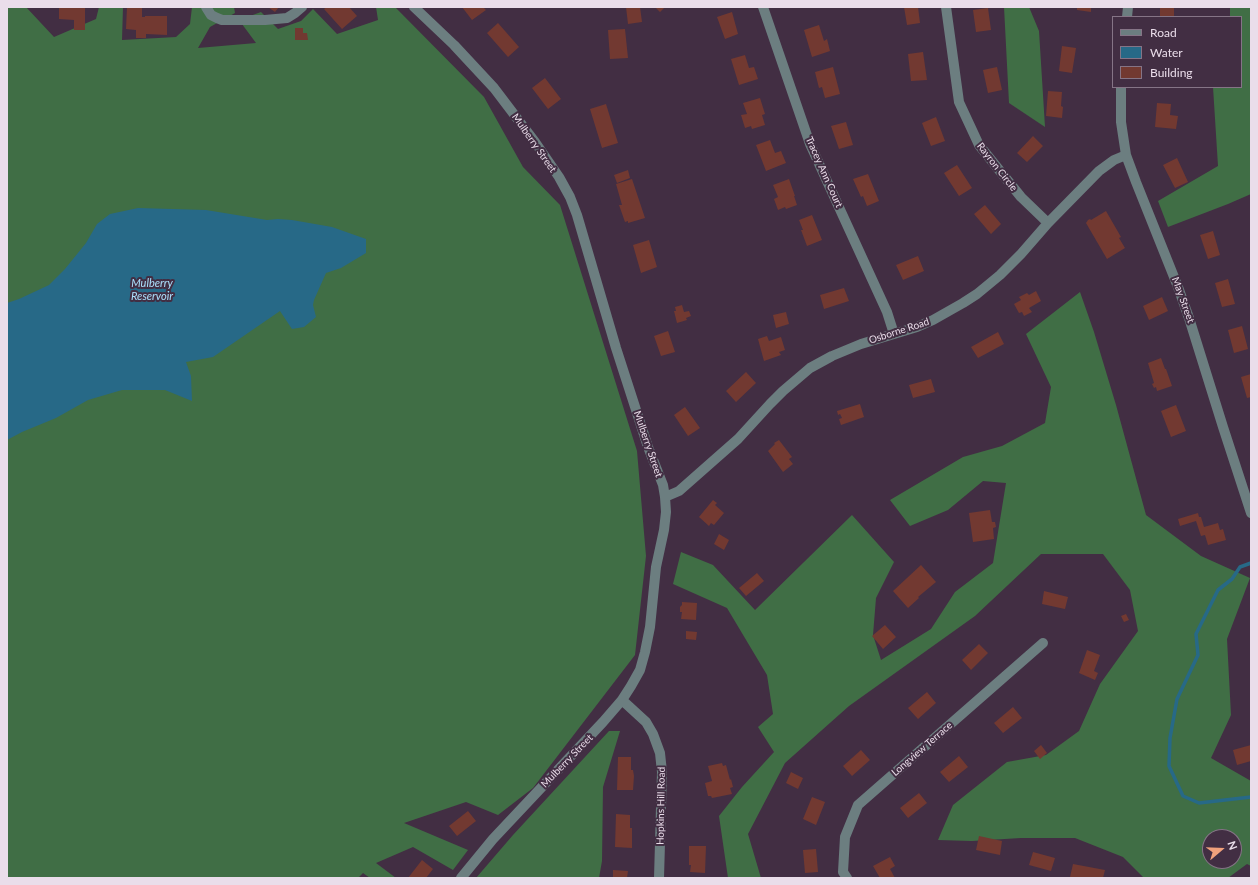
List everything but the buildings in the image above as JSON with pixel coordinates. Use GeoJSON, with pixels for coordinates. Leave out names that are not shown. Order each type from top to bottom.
{"type":"FeatureCollection","features":[{"type":"Feature","properties":{"kind":"street"},"geometry":{"type":"LineString","coordinates":[[206,7],[211,15],[222,20],[265,20],[287,18],[302,7]]}},
{"type":"Feature","properties":{"kind":"street","name":"Mulberry Street"},"geometry":{"type":"LineString","coordinates":[[414,7],[473,65],[494,88],[535,142],[559,177],[570,197],[577,215],[616,348],[648,447],[663,485],[666,512],[664,530],[656,567],[650,627],[640,670],[622,700],[577,751],[493,839],[461,878]]}},
{"type":"Feature","properties":{"kind":"street","name":"Tracey Ann Court"},"geometry":{"type":"LineString","coordinates":[[763,7],[810,144],[887,312],[894,334]]}},
{"type":"Feature","properties":{"kind":"street","name":"Rayron Circle"},"geometry":{"type":"LineString","coordinates":[[946,7],[959,102],[979,145],[1021,197],[1048,223]]}},
{"type":"Feature","properties":{"kind":"street","name":"May Street"},"geometry":{"type":"LineString","coordinates":[[1121,88],[1121,122],[1126,155],[1189,318],[1251,514]]}},
{"type":"Feature","properties":{"kind":"street","name":"Osborne Road"},"geometry":{"type":"LineString","coordinates":[[665,497],[679,491],[718,457],[738,439],[779,395],[810,368],[832,356],[861,344],[917,327],[933,320],[963,304],[977,294],[1000,275],[1021,254],[1048,223],[1099,171],[1114,160],[1126,155]]}},
{"type":"Feature","properties":{"kind":"street","name":"Longview Terrace"},"geometry":{"type":"LineString","coordinates":[[847,878],[843,872],[845,837],[858,805],[1043,643]]}},
{"type":"Feature","properties":{"kind":"street","name":"Hopkins Hill Road"},"geometry":{"type":"LineString","coordinates":[[622,700],[646,722],[653,734],[660,753],[662,772],[659,878]]}},
{"type":"Feature","properties":{"kind":"green space"},"geometry":{"type":"Polygon","coordinates":[[[7,7],[26,7],[54,37],[96,19],[99,7],[123,7],[122,40],[176,37],[190,24],[192,7],[234,7],[235,13],[210,27],[198,48],[256,43],[239,20],[261,12],[278,29],[301,21],[313,9],[337,34],[378,20],[376,7],[395,7],[484,97],[523,167],[560,205],[637,451],[646,556],[635,655],[533,788],[498,815],[466,802],[404,823],[468,850],[453,870],[413,847],[376,863],[396,878],[370,878],[363,873],[358,878],[7,878],[7,7]]]}},
{"type":"Feature","properties":{"kind":"green space"},"geometry":{"type":"Polygon","coordinates":[[[1004,7],[1029,7],[1039,31],[1045,127],[1009,103],[1004,7]]]}},
{"type":"Feature","properties":{"kind":"green space"},"geometry":{"type":"Polygon","coordinates":[[[1230,7],[1251,7],[1251,194],[1168,227],[1158,201],[1218,166],[1213,88],[1242,88],[1242,16],[1230,16],[1230,7]]]}},
{"type":"Feature","properties":{"kind":"green space"},"geometry":{"type":"Polygon","coordinates":[[[1080,292],[1116,405],[1146,515],[1201,556],[1250,578],[1227,639],[1231,715],[1211,758],[1251,781],[1251,866],[1247,864],[1242,868],[1242,829],[1202,829],[1202,869],[1240,869],[1228,878],[1144,878],[1123,857],[1075,838],[1021,838],[972,841],[938,840],[953,805],[1007,762],[1046,755],[1079,731],[1100,684],[1138,631],[1130,590],[1103,554],[1041,554],[975,616],[849,706],[785,763],[748,834],[761,878],[728,878],[719,816],[742,787],[774,752],[758,727],[773,714],[767,675],[727,608],[673,584],[681,552],[713,565],[755,610],[852,515],[894,562],[876,598],[873,635],[881,660],[931,629],[955,592],[993,563],[1006,483],[983,481],[948,510],[910,526],[890,500],[963,457],[1002,446],[1045,423],[1051,387],[1026,334],[1080,292]]]}},
{"type":"Feature","properties":{"kind":"green space"},"geometry":{"type":"Polygon","coordinates":[[[609,731],[620,731],[603,787],[602,861],[599,878],[476,878],[513,835],[609,731]]]}},
{"type":"Feature","properties":{"kind":"water","name":"Mulberry Reservoir"},"geometry":{"type":"Polygon","coordinates":[[[138,208],[206,210],[267,220],[292,220],[332,227],[366,239],[366,253],[341,268],[326,273],[314,300],[313,305],[316,317],[304,327],[292,329],[280,311],[213,357],[186,362],[191,376],[192,401],[165,390],[122,390],[88,400],[56,418],[7,440],[7,303],[49,285],[65,269],[86,243],[97,224],[110,214],[138,208]]]}},
{"type":"Feature","properties":{"kind":"waterway"},"geometry":{"type":"LineString","coordinates":[[1251,563],[1240,567],[1232,579],[1218,590],[1196,634],[1198,655],[1177,699],[1170,738],[1169,766],[1183,796],[1199,803],[1251,797]]}}]}
